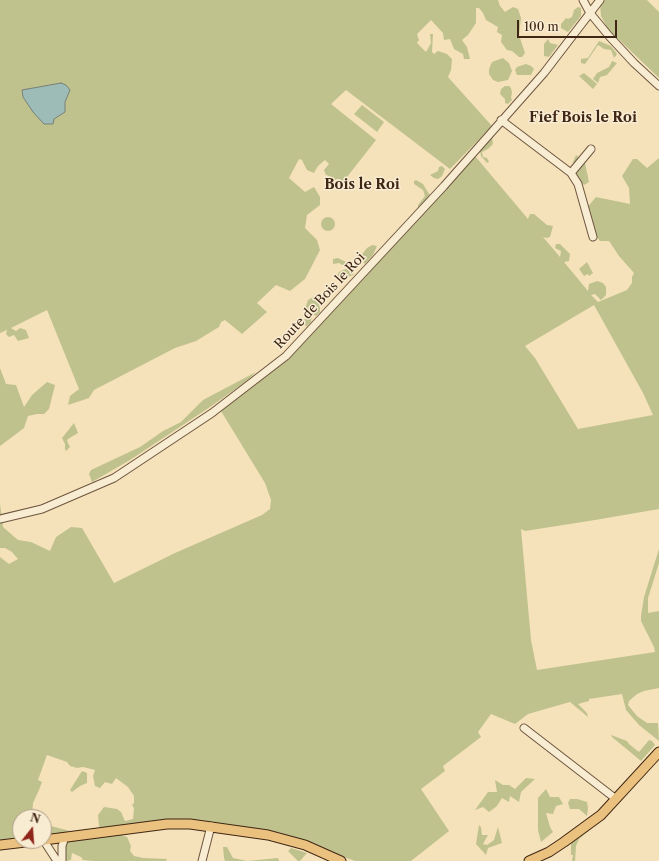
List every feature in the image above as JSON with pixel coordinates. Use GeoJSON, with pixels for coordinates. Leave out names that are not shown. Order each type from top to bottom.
{"type":"FeatureCollection","features":[{"type":"Feature","properties":{"kind":"main road"},"geometry":{"type":"LineString","coordinates":[[531,861],[549,852],[601,815],[659,752]]}},
{"type":"Feature","properties":{"kind":"main road"},"geometry":{"type":"LineString","coordinates":[[52,839],[167,824],[190,824],[268,835],[305,846],[341,861]]}},
{"type":"Feature","properties":{"kind":"main road"},"geometry":{"type":"LineString","coordinates":[[0,845],[12,844]]}},
{"type":"Feature","properties":{"kind":"street"},"geometry":{"type":"LineString","coordinates":[[583,0],[590,13],[609,36],[634,63],[659,86]]}},
{"type":"Feature","properties":{"kind":"street","name":"Route de Bois le Roi"},"geometry":{"type":"LineString","coordinates":[[0,519],[42,509],[114,478],[212,412],[286,356],[444,186],[501,120],[544,74],[600,0]]}},
{"type":"Feature","properties":{"kind":"street"},"geometry":{"type":"LineString","coordinates":[[501,120],[571,173],[578,184],[593,237]]}},
{"type":"Feature","properties":{"kind":"street"},"geometry":{"type":"LineString","coordinates":[[571,173],[591,149]]}},
{"type":"Feature","properties":{"kind":"street"},"geometry":{"type":"LineString","coordinates":[[524,728],[616,799]]}},
{"type":"Feature","properties":{"kind":"street"},"geometry":{"type":"LineString","coordinates":[[202,861],[212,826]]}},
{"type":"Feature","properties":{"kind":"street"},"geometry":{"type":"LineString","coordinates":[[62,861],[62,846],[65,837]]}},
{"type":"Feature","properties":{"kind":"street"},"geometry":{"type":"LineString","coordinates":[[50,849],[57,861]]}},
{"type":"Feature","properties":{"kind":"green space"},"geometry":{"type":"Polygon","coordinates":[[[0,0],[498,0],[500,6],[505,12],[513,7],[518,9],[521,18],[519,35],[525,53],[522,57],[519,57],[512,51],[507,50],[501,42],[502,35],[497,32],[498,27],[486,20],[479,8],[476,8],[476,23],[468,35],[462,40],[467,47],[470,59],[464,59],[463,54],[454,49],[450,39],[444,40],[443,33],[431,20],[417,34],[419,40],[417,43],[426,52],[431,43],[430,34],[433,34],[432,52],[434,54],[438,51],[447,54],[452,59],[451,70],[448,77],[492,126],[450,169],[346,90],[331,104],[376,140],[347,177],[353,187],[343,186],[340,179],[336,179],[334,182],[329,176],[326,175],[324,170],[329,164],[325,160],[318,166],[314,173],[307,170],[302,160],[299,159],[289,178],[305,192],[314,187],[320,197],[320,205],[307,215],[305,228],[317,240],[320,250],[305,279],[290,291],[276,285],[257,303],[267,312],[242,334],[225,320],[221,322],[219,327],[196,341],[175,348],[94,390],[89,398],[68,405],[70,396],[79,389],[47,310],[11,328],[16,331],[20,328],[26,330],[29,338],[18,341],[14,335],[9,337],[6,334],[7,330],[0,333],[0,0]]]}},
{"type":"Feature","properties":{"kind":"green space"},"geometry":{"type":"Polygon","coordinates":[[[604,0],[647,0],[659,12],[659,78],[608,29],[601,16],[600,4],[604,0]]]}},
{"type":"Feature","properties":{"kind":"green space"},"geometry":{"type":"Polygon","coordinates":[[[578,7],[581,8],[581,16],[568,32],[561,28],[561,24],[566,18],[568,19],[572,17],[574,10],[578,7]]]}},
{"type":"Feature","properties":{"kind":"green space"},"geometry":{"type":"Polygon","coordinates":[[[548,39],[550,43],[558,45],[549,57],[544,56],[544,44],[548,39]]]}},
{"type":"Feature","properties":{"kind":"green space"},"geometry":{"type":"Polygon","coordinates":[[[599,41],[611,46],[617,54],[614,58],[611,50],[604,49],[598,45],[585,64],[581,63],[581,59],[588,58],[599,41]]]}},
{"type":"Feature","properties":{"kind":"green space"},"geometry":{"type":"Polygon","coordinates":[[[503,58],[509,63],[512,71],[508,80],[498,82],[493,80],[489,74],[489,69],[492,62],[503,58]]]}},
{"type":"Feature","properties":{"kind":"green space"},"geometry":{"type":"Polygon","coordinates":[[[612,61],[617,63],[607,75],[600,77],[598,83],[593,79],[597,73],[609,67],[612,61]]]}},
{"type":"Feature","properties":{"kind":"green space"},"geometry":{"type":"Polygon","coordinates":[[[526,64],[534,69],[531,75],[517,75],[515,70],[517,67],[526,64]]]}},
{"type":"Feature","properties":{"kind":"green space"},"geometry":{"type":"Polygon","coordinates":[[[584,73],[597,84],[593,89],[579,76],[584,73]]]}},
{"type":"Feature","properties":{"kind":"green space"},"geometry":{"type":"Polygon","coordinates":[[[505,86],[509,86],[511,88],[512,93],[512,100],[508,104],[505,103],[505,99],[500,94],[501,89],[505,86]]]}},
{"type":"Feature","properties":{"kind":"green space"},"geometry":{"type":"Polygon","coordinates":[[[362,105],[384,122],[377,132],[354,114],[362,105]]]}},
{"type":"Feature","properties":{"kind":"green space"},"geometry":{"type":"Polygon","coordinates":[[[490,138],[492,138],[493,144],[482,152],[483,157],[487,158],[489,162],[487,163],[481,156],[480,151],[490,138]]]}},
{"type":"Feature","properties":{"kind":"green space"},"geometry":{"type":"Polygon","coordinates":[[[576,155],[585,163],[589,182],[584,185],[576,174],[573,162],[576,155]]]}},
{"type":"Feature","properties":{"kind":"green space"},"geometry":{"type":"Polygon","coordinates":[[[475,156],[528,219],[530,214],[534,214],[547,225],[553,226],[550,237],[543,237],[560,257],[561,251],[555,248],[556,244],[560,244],[570,254],[569,261],[564,262],[588,291],[589,284],[597,281],[603,283],[606,287],[606,295],[601,300],[595,294],[591,295],[598,302],[627,290],[632,283],[634,273],[619,256],[609,241],[600,241],[593,233],[586,209],[596,197],[630,204],[629,188],[622,176],[633,159],[637,159],[647,168],[659,158],[659,509],[525,531],[521,529],[531,640],[537,670],[655,652],[641,621],[641,616],[644,597],[659,549],[659,563],[648,598],[648,613],[659,611],[659,688],[637,694],[629,701],[628,705],[637,716],[647,723],[658,723],[659,741],[639,725],[626,710],[622,694],[589,699],[589,701],[578,704],[587,713],[588,717],[570,702],[528,714],[515,724],[491,714],[478,732],[481,737],[443,766],[445,771],[421,789],[449,831],[411,861],[355,861],[339,855],[336,856],[278,832],[276,833],[216,824],[102,830],[99,826],[98,815],[104,807],[117,809],[121,812],[125,821],[133,819],[134,808],[132,805],[134,803],[134,796],[128,787],[116,778],[112,784],[105,782],[100,788],[95,786],[93,776],[95,770],[70,766],[67,762],[47,755],[38,780],[42,782],[33,803],[33,809],[12,809],[12,840],[0,841],[0,557],[9,564],[18,559],[12,552],[5,548],[0,548],[0,504],[3,527],[18,540],[31,542],[50,551],[56,537],[71,527],[82,528],[114,583],[175,553],[262,515],[270,509],[271,500],[265,483],[221,411],[195,426],[296,348],[418,211],[418,205],[425,196],[423,190],[414,184],[414,181],[416,180],[423,184],[429,194],[434,198],[475,156]],[[594,305],[525,346],[535,358],[578,429],[653,415],[643,393],[594,305]]]}},
{"type":"Feature","properties":{"kind":"green space"},"geometry":{"type":"Polygon","coordinates":[[[442,166],[445,169],[442,176],[438,179],[430,175],[438,171],[439,167],[442,166]]]}},
{"type":"Feature","properties":{"kind":"green space"},"geometry":{"type":"Polygon","coordinates":[[[325,217],[331,217],[335,221],[335,227],[331,231],[325,231],[321,227],[321,221],[325,217]]]}},
{"type":"Feature","properties":{"kind":"green space"},"geometry":{"type":"Polygon","coordinates":[[[372,245],[377,246],[373,255],[365,264],[360,257],[367,248],[372,245]]]}},
{"type":"Feature","properties":{"kind":"green space"},"geometry":{"type":"Polygon","coordinates":[[[338,258],[348,263],[354,270],[353,275],[340,280],[336,277],[339,272],[348,268],[339,263],[333,264],[333,259],[338,258]]]}},
{"type":"Feature","properties":{"kind":"green space"},"geometry":{"type":"Polygon","coordinates":[[[587,262],[593,273],[589,276],[588,274],[584,276],[579,269],[587,262]]]}},
{"type":"Feature","properties":{"kind":"green space"},"geometry":{"type":"Polygon","coordinates":[[[320,293],[322,295],[316,301],[320,305],[320,312],[316,316],[312,314],[311,322],[307,326],[304,325],[303,322],[308,314],[305,309],[308,300],[320,293]]]}},
{"type":"Feature","properties":{"kind":"green space"},"geometry":{"type":"Polygon","coordinates":[[[0,368],[6,384],[16,385],[24,407],[32,395],[47,382],[55,385],[49,409],[44,414],[28,416],[24,428],[0,446],[0,368]]]}},
{"type":"Feature","properties":{"kind":"green space"},"geometry":{"type":"Polygon","coordinates":[[[256,372],[248,380],[210,407],[130,460],[92,482],[89,474],[91,470],[140,447],[163,431],[181,422],[203,400],[256,372]]]}},
{"type":"Feature","properties":{"kind":"green space"},"geometry":{"type":"Polygon","coordinates":[[[74,423],[78,433],[68,439],[67,441],[70,447],[66,451],[62,438],[74,423]]]}},
{"type":"Feature","properties":{"kind":"green space"},"geometry":{"type":"Polygon","coordinates":[[[611,735],[627,741],[639,752],[649,740],[655,745],[641,761],[611,735]]]}},
{"type":"Feature","properties":{"kind":"green space"},"geometry":{"type":"Polygon","coordinates":[[[82,771],[87,773],[87,783],[72,792],[70,790],[82,771]]]}},
{"type":"Feature","properties":{"kind":"green space"},"geometry":{"type":"Polygon","coordinates":[[[526,778],[535,779],[521,792],[519,802],[510,796],[509,802],[502,798],[497,806],[489,812],[483,807],[475,810],[488,792],[497,792],[495,780],[503,785],[509,785],[515,789],[526,778]]]}},
{"type":"Feature","properties":{"kind":"green space"},"geometry":{"type":"Polygon","coordinates":[[[546,789],[550,797],[559,797],[563,804],[556,806],[553,814],[546,813],[553,832],[541,842],[538,830],[538,798],[546,789]]]}},
{"type":"Feature","properties":{"kind":"green space"},"geometry":{"type":"Polygon","coordinates":[[[570,799],[577,799],[587,802],[587,816],[579,809],[570,809],[568,803],[570,799]]]}},
{"type":"Feature","properties":{"kind":"green space"},"geometry":{"type":"Polygon","coordinates":[[[605,817],[579,839],[576,846],[575,861],[572,861],[573,855],[571,855],[571,844],[573,840],[605,817]]]}},
{"type":"Feature","properties":{"kind":"green space"},"geometry":{"type":"Polygon","coordinates":[[[479,825],[481,827],[482,835],[488,835],[483,844],[487,845],[494,840],[498,827],[502,843],[488,848],[486,855],[476,844],[479,825]]]}},
{"type":"Feature","properties":{"kind":"green space"},"geometry":{"type":"Polygon","coordinates":[[[52,826],[70,831],[52,836],[52,826]]]}},
{"type":"Feature","properties":{"kind":"green space"},"geometry":{"type":"Polygon","coordinates":[[[121,835],[127,837],[131,846],[130,851],[134,856],[167,859],[166,861],[93,861],[83,860],[81,857],[72,853],[71,860],[67,861],[65,859],[64,849],[66,844],[70,841],[121,835]]]}},
{"type":"Feature","properties":{"kind":"green space"},"geometry":{"type":"Polygon","coordinates":[[[223,847],[227,847],[233,858],[247,861],[225,861],[223,847]]]}},
{"type":"Feature","properties":{"kind":"green space"},"geometry":{"type":"Polygon","coordinates":[[[291,848],[307,853],[300,861],[298,861],[288,851],[291,848]]]}},
{"type":"Feature","properties":{"kind":"green space"},"geometry":{"type":"Polygon","coordinates":[[[278,858],[279,861],[247,861],[278,858]]]}},
{"type":"Feature","properties":{"kind":"water"},"geometry":{"type":"Polygon","coordinates":[[[61,83],[66,85],[70,90],[65,102],[65,112],[54,119],[53,124],[44,124],[33,112],[23,97],[22,90],[61,83]]]}},
{"type":"Feature","properties":{"kind":"district","name":"Fief Bois le Roi"},"geometry":{"type":"Point","coordinates":[583,118]}},
{"type":"Feature","properties":{"kind":"district","name":"Bois le Roi"},"geometry":{"type":"Point","coordinates":[362,185]}}]}
